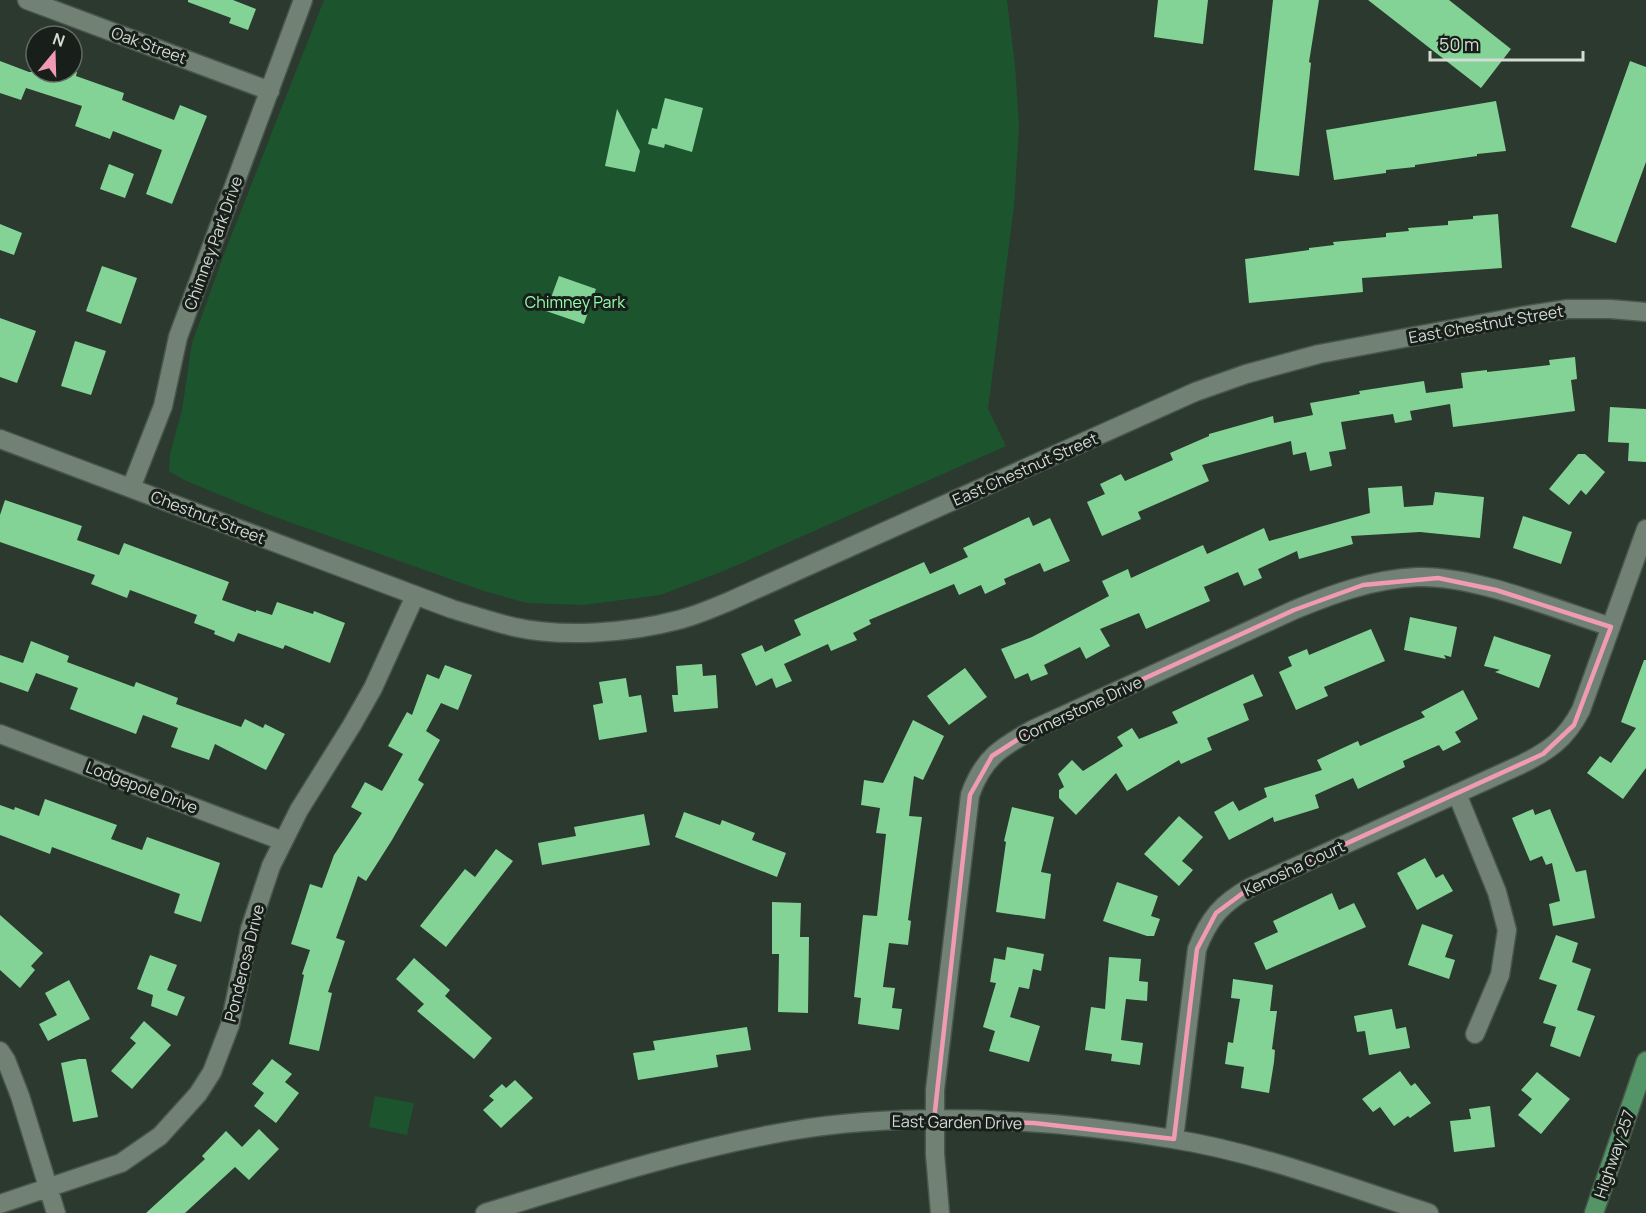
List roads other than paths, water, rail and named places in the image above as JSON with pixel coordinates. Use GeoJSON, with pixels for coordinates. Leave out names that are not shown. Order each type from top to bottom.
{"type":"FeatureCollection","features":[{"type":"Feature","properties":{"kind":"main road","name":"Highway 257"},"geometry":{"type":"LineString","coordinates":[[1594,1213],[1646,1061]]}},
{"type":"Feature","properties":{"kind":"street","name":"Oak Street"},"geometry":{"type":"LineString","coordinates":[[27,0],[270,91]]}},
{"type":"Feature","properties":{"kind":"street","name":"Chimney Park Drive"},"geometry":{"type":"LineString","coordinates":[[131,488],[163,406],[178,336],[303,0]]}},
{"type":"Feature","properties":{"kind":"street","name":"East Chestnut Street"},"geometry":{"type":"LineString","coordinates":[[415,596],[514,627],[543,631],[625,630],[678,620],[730,601],[1195,392],[1246,374],[1319,354],[1522,316],[1568,309],[1646,312]]}},
{"type":"Feature","properties":{"kind":"street","name":"Chestnut Street"},"geometry":{"type":"LineString","coordinates":[[0,439],[415,596]]}},
{"type":"Feature","properties":{"kind":"street","name":"Kenosha Court"},"geometry":{"type":"LineString","coordinates":[[1174,1139],[1197,949],[1205,928],[1216,913],[1231,898],[1251,887],[1520,765],[1559,742],[1574,725],[1581,710],[1646,529]]}},
{"type":"Feature","properties":{"kind":"street","name":"Cornerstone Drive"},"geometry":{"type":"LineString","coordinates":[[940,1213],[934,1120],[935,1090],[970,795],[977,777],[992,756],[1005,745],[1034,729],[1294,610],[1332,594],[1363,585],[1396,579],[1438,578],[1496,590],[1611,627]]}},
{"type":"Feature","properties":{"kind":"street","name":"Ponderosa Drive"},"geometry":{"type":"LineString","coordinates":[[0,1204],[109,1168],[142,1150],[160,1136],[198,1094],[212,1072],[230,1025],[250,929],[271,866],[299,810],[373,688],[415,596]]}},
{"type":"Feature","properties":{"kind":"street","name":"Lodgepole Drive"},"geometry":{"type":"LineString","coordinates":[[0,734],[283,841]]}},
{"type":"Feature","properties":{"kind":"street"},"geometry":{"type":"LineString","coordinates":[[1457,794],[1497,892],[1507,930],[1500,975],[1474,1034]]}},
{"type":"Feature","properties":{"kind":"street"},"geometry":{"type":"LineString","coordinates":[[0,1051],[6,1060],[20,1096],[56,1213]]}},
{"type":"Feature","properties":{"kind":"street","name":"East Garden Drive"},"geometry":{"type":"LineString","coordinates":[[485,1213],[615,1174],[742,1140],[843,1125],[934,1120],[1034,1123],[1174,1139],[1238,1153],[1429,1213]]}},
{"type":"Feature","properties":{"kind":"park label","name":"Chimney Park"},"geometry":{"type":"Point","coordinates":[575,302]}}]}
